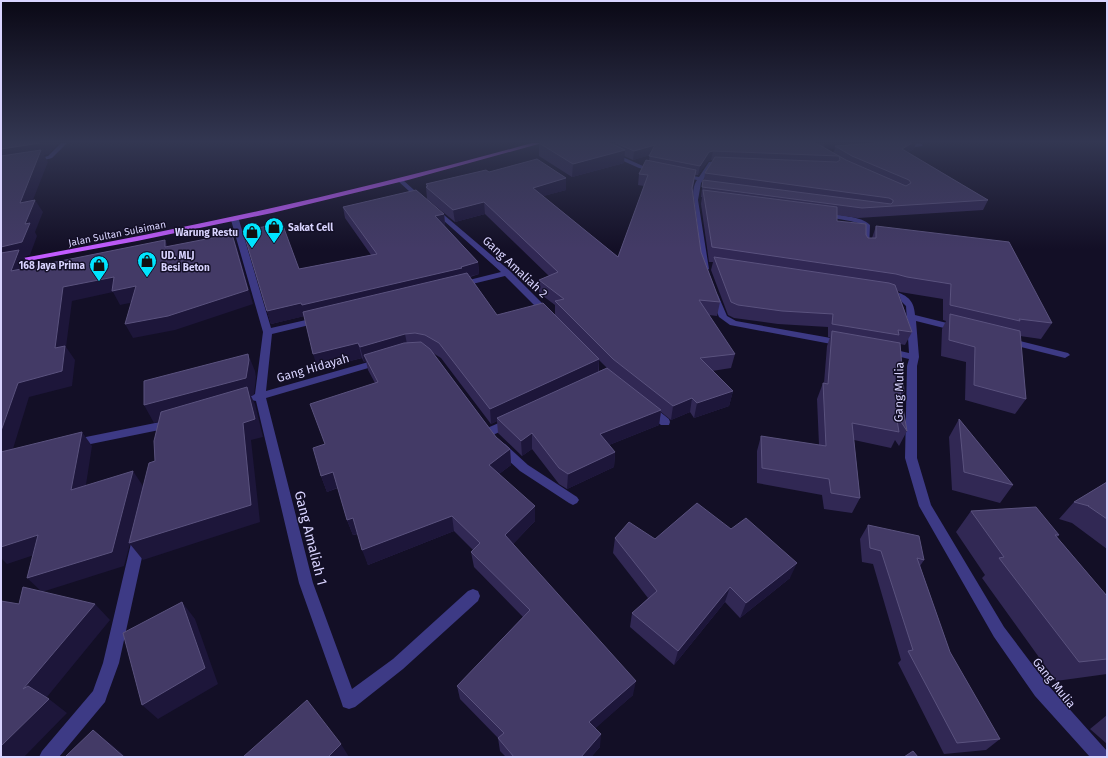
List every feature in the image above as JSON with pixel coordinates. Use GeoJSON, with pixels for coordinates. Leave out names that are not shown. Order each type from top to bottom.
{"type":"FeatureCollection","features":[{"type":"Feature","properties":{"kind":"main road","name":"Jalan Sultan Sulaiman"},"geometry":{"type":"LineString","coordinates":[[1,264],[235,220],[411,178]]}},
{"type":"Feature","properties":{"kind":"street"},"geometry":{"type":"LineString","coordinates":[[686,178],[702,184]]}},
{"type":"Feature","properties":{"kind":"street"},"geometry":{"type":"LineString","coordinates":[[704,178],[698,200],[709,281],[723,317],[733,323],[856,345]]}},
{"type":"Feature","properties":{"kind":"street","name":"Gang Amaliah 2"},"geometry":{"type":"LineString","coordinates":[[401,181],[507,273],[556,323]]}},
{"type":"Feature","properties":{"kind":"street"},"geometry":{"type":"LineString","coordinates":[[820,215],[851,218],[864,223],[866,225],[866,249]]}},
{"type":"Feature","properties":{"kind":"street","name":"Gang Amaliah 1"},"geometry":{"type":"LineString","coordinates":[[235,220],[268,332],[260,397],[306,583],[348,701],[398,664],[474,596]]}},
{"type":"Feature","properties":{"kind":"street"},"geometry":{"type":"LineString","coordinates":[[453,286],[507,273]]}},
{"type":"Feature","properties":{"kind":"street"},"geometry":{"type":"LineString","coordinates":[[879,291],[903,298],[910,305],[914,357]]}},
{"type":"Feature","properties":{"kind":"street"},"geometry":{"type":"LineString","coordinates":[[268,332],[330,317]]}},
{"type":"Feature","properties":{"kind":"street"},"geometry":{"type":"LineString","coordinates":[[911,317],[965,331]]}},
{"type":"Feature","properties":{"kind":"street"},"geometry":{"type":"LineString","coordinates":[[996,338],[1065,355]]}},
{"type":"Feature","properties":{"kind":"street","name":"Gang Mulia"},"geometry":{"type":"LineString","coordinates":[[879,349],[914,357],[912,366],[911,458],[925,506],[999,632],[1040,690],[1101,757]]}},
{"type":"Feature","properties":{"kind":"street","name":"Gang Hidayah"},"geometry":{"type":"LineString","coordinates":[[246,401],[392,358]]}},
{"type":"Feature","properties":{"kind":"street"},"geometry":{"type":"LineString","coordinates":[[642,403],[665,422]]}},
{"type":"Feature","properties":{"kind":"street"},"geometry":{"type":"LineString","coordinates":[[489,432],[523,416]]}},
{"type":"Feature","properties":{"kind":"street"},"geometry":{"type":"LineString","coordinates":[[63,446],[165,426],[180,421]]}},
{"type":"Feature","properties":{"kind":"street"},"geometry":{"type":"LineString","coordinates":[[482,421],[503,449],[524,468],[573,500]]}},
{"type":"Feature","properties":{"kind":"street"},"geometry":{"type":"LineString","coordinates":[[162,441],[165,426]]}},
{"type":"Feature","properties":{"kind":"street"},"geometry":{"type":"LineString","coordinates":[[48,757],[100,696],[111,663],[142,525]]}},
{"type":"Feature","properties":{"kind":"building"},"geometry":{"type":"Polygon","coordinates":[[[1,178],[30,178],[20,203],[35,200],[25,224],[30,223],[22,242],[1,247],[1,178]]]}},
{"type":"Feature","properties":{"kind":"building"},"geometry":{"type":"Polygon","coordinates":[[[450,178],[565,178],[533,188],[618,257],[647,178],[694,178],[692,188],[701,252],[720,302],[699,300],[735,354],[700,358],[733,391],[697,403],[692,398],[673,406],[613,359],[555,301],[564,299],[539,280],[558,272],[484,202],[453,210],[426,187],[428,186],[426,184],[450,178]]]}},
{"type":"Feature","properties":{"kind":"building"},"geometry":{"type":"Polygon","coordinates":[[[745,178],[888,178],[906,186],[911,183],[905,178],[952,178],[988,200],[862,208],[702,187],[703,180],[891,204],[893,200],[889,198],[745,178]]]}},
{"type":"Feature","properties":{"kind":"building"},"geometry":{"type":"Polygon","coordinates":[[[416,190],[444,214],[435,216],[478,262],[461,267],[462,268],[302,305],[301,303],[267,311],[243,231],[282,223],[299,269],[377,254],[343,207],[416,190]]]}},
{"type":"Feature","properties":{"kind":"building"},"geometry":{"type":"Polygon","coordinates":[[[703,190],[837,207],[837,221],[866,224],[866,235],[868,238],[876,238],[876,226],[1009,242],[1052,323],[1019,319],[1020,321],[950,305],[951,284],[896,274],[712,247],[703,190]]]}},
{"type":"Feature","properties":{"kind":"building"},"geometry":{"type":"Polygon","coordinates":[[[232,234],[248,290],[168,316],[125,324],[136,286],[112,291],[114,277],[63,287],[55,348],[65,346],[62,371],[18,383],[1,431],[1,253],[19,250],[11,271],[165,240],[165,247],[232,234]]]}},
{"type":"Feature","properties":{"kind":"building"},"geometry":{"type":"Polygon","coordinates":[[[714,257],[895,285],[912,332],[898,330],[899,335],[832,324],[833,314],[782,311],[738,305],[731,302],[714,257]]]}},
{"type":"Feature","properties":{"kind":"building"},"geometry":{"type":"Polygon","coordinates":[[[467,273],[497,315],[543,303],[599,359],[490,409],[439,343],[425,335],[415,333],[405,334],[360,347],[358,343],[313,354],[303,312],[467,273]]]}},
{"type":"Feature","properties":{"kind":"building"},"geometry":{"type":"Polygon","coordinates":[[[950,314],[1020,331],[1026,399],[974,385],[975,347],[949,340],[950,314]]]}},
{"type":"Feature","properties":{"kind":"building"},"geometry":{"type":"Polygon","coordinates":[[[832,331],[900,343],[904,392],[900,391],[907,431],[896,414],[899,432],[852,423],[860,498],[831,493],[829,479],[762,468],[761,436],[826,446],[823,383],[828,384],[832,331]]]}},
{"type":"Feature","properties":{"kind":"building"},"geometry":{"type":"Polygon","coordinates":[[[421,342],[430,349],[496,437],[510,449],[489,465],[535,506],[505,535],[636,681],[589,722],[601,734],[581,757],[514,757],[498,738],[504,733],[457,686],[530,610],[471,552],[480,543],[452,516],[362,550],[353,518],[347,520],[333,472],[321,476],[313,448],[325,444],[310,404],[378,382],[364,355],[404,343],[421,342]]]}},
{"type":"Feature","properties":{"kind":"building"},"geometry":{"type":"Polygon","coordinates":[[[248,354],[249,360],[246,378],[144,405],[144,381],[248,354]]]}},
{"type":"Feature","properties":{"kind":"building"},"geometry":{"type":"Polygon","coordinates":[[[607,368],[661,410],[600,434],[615,452],[568,474],[559,468],[532,433],[521,441],[497,418],[607,368]]]}},
{"type":"Feature","properties":{"kind":"building"},"geometry":{"type":"Polygon","coordinates":[[[247,387],[255,419],[243,423],[251,505],[129,543],[149,463],[155,461],[154,441],[161,412],[247,387]]]}},
{"type":"Feature","properties":{"kind":"building"},"geometry":{"type":"Polygon","coordinates":[[[959,419],[1013,485],[964,472],[959,419]]]}},
{"type":"Feature","properties":{"kind":"building"},"geometry":{"type":"Polygon","coordinates":[[[82,432],[71,490],[133,471],[112,552],[27,578],[38,535],[1,547],[1,452],[82,432]]]}},
{"type":"Feature","properties":{"kind":"building"},"geometry":{"type":"Polygon","coordinates":[[[1107,482],[1107,519],[1089,506],[1074,502],[1107,482]]]}},
{"type":"Feature","properties":{"kind":"building"},"geometry":{"type":"Polygon","coordinates":[[[697,503],[731,529],[746,518],[797,563],[746,603],[730,587],[678,651],[632,613],[657,591],[615,538],[629,522],[655,539],[697,503]]]}},
{"type":"Feature","properties":{"kind":"building"},"geometry":{"type":"Polygon","coordinates":[[[1036,507],[1059,535],[1055,535],[1107,596],[1107,659],[1079,662],[999,558],[1004,557],[971,511],[1036,507]]]}},
{"type":"Feature","properties":{"kind":"building"},"geometry":{"type":"Polygon","coordinates":[[[868,525],[919,536],[924,560],[917,558],[950,652],[1000,739],[957,743],[908,651],[913,650],[881,551],[870,548],[868,525]]]}},
{"type":"Feature","properties":{"kind":"building"},"geometry":{"type":"Polygon","coordinates":[[[23,587],[95,604],[23,689],[28,686],[49,699],[1,746],[1,601],[19,604],[23,587]]]}},
{"type":"Feature","properties":{"kind":"building"},"geometry":{"type":"Polygon","coordinates":[[[182,602],[205,668],[142,705],[123,633],[182,602]]]}},
{"type":"Feature","properties":{"kind":"building"},"geometry":{"type":"Polygon","coordinates":[[[307,700],[341,744],[328,757],[243,757],[307,700]]]}},
{"type":"Feature","properties":{"kind":"building"},"geometry":{"type":"Polygon","coordinates":[[[93,730],[124,757],[65,757],[93,730]]]}},
{"type":"Feature","properties":{"kind":"building"},"geometry":{"type":"Polygon","coordinates":[[[913,751],[918,757],[904,757],[913,751]]]}},
{"type":"Feature","properties":{"kind":"place","name":"Sakat Cell"},"geometry":{"type":"Point","coordinates":[274,244]}},
{"type":"Feature","properties":{"kind":"place","name":"Warung Restu"},"geometry":{"type":"Point","coordinates":[252,249]}},
{"type":"Feature","properties":{"kind":"place","name":"UD. MLJ Besi Beton"},"geometry":{"type":"Point","coordinates":[147,278]}},
{"type":"Feature","properties":{"kind":"place","name":"168 Jaya Prima"},"geometry":{"type":"Point","coordinates":[99,282]}}]}
